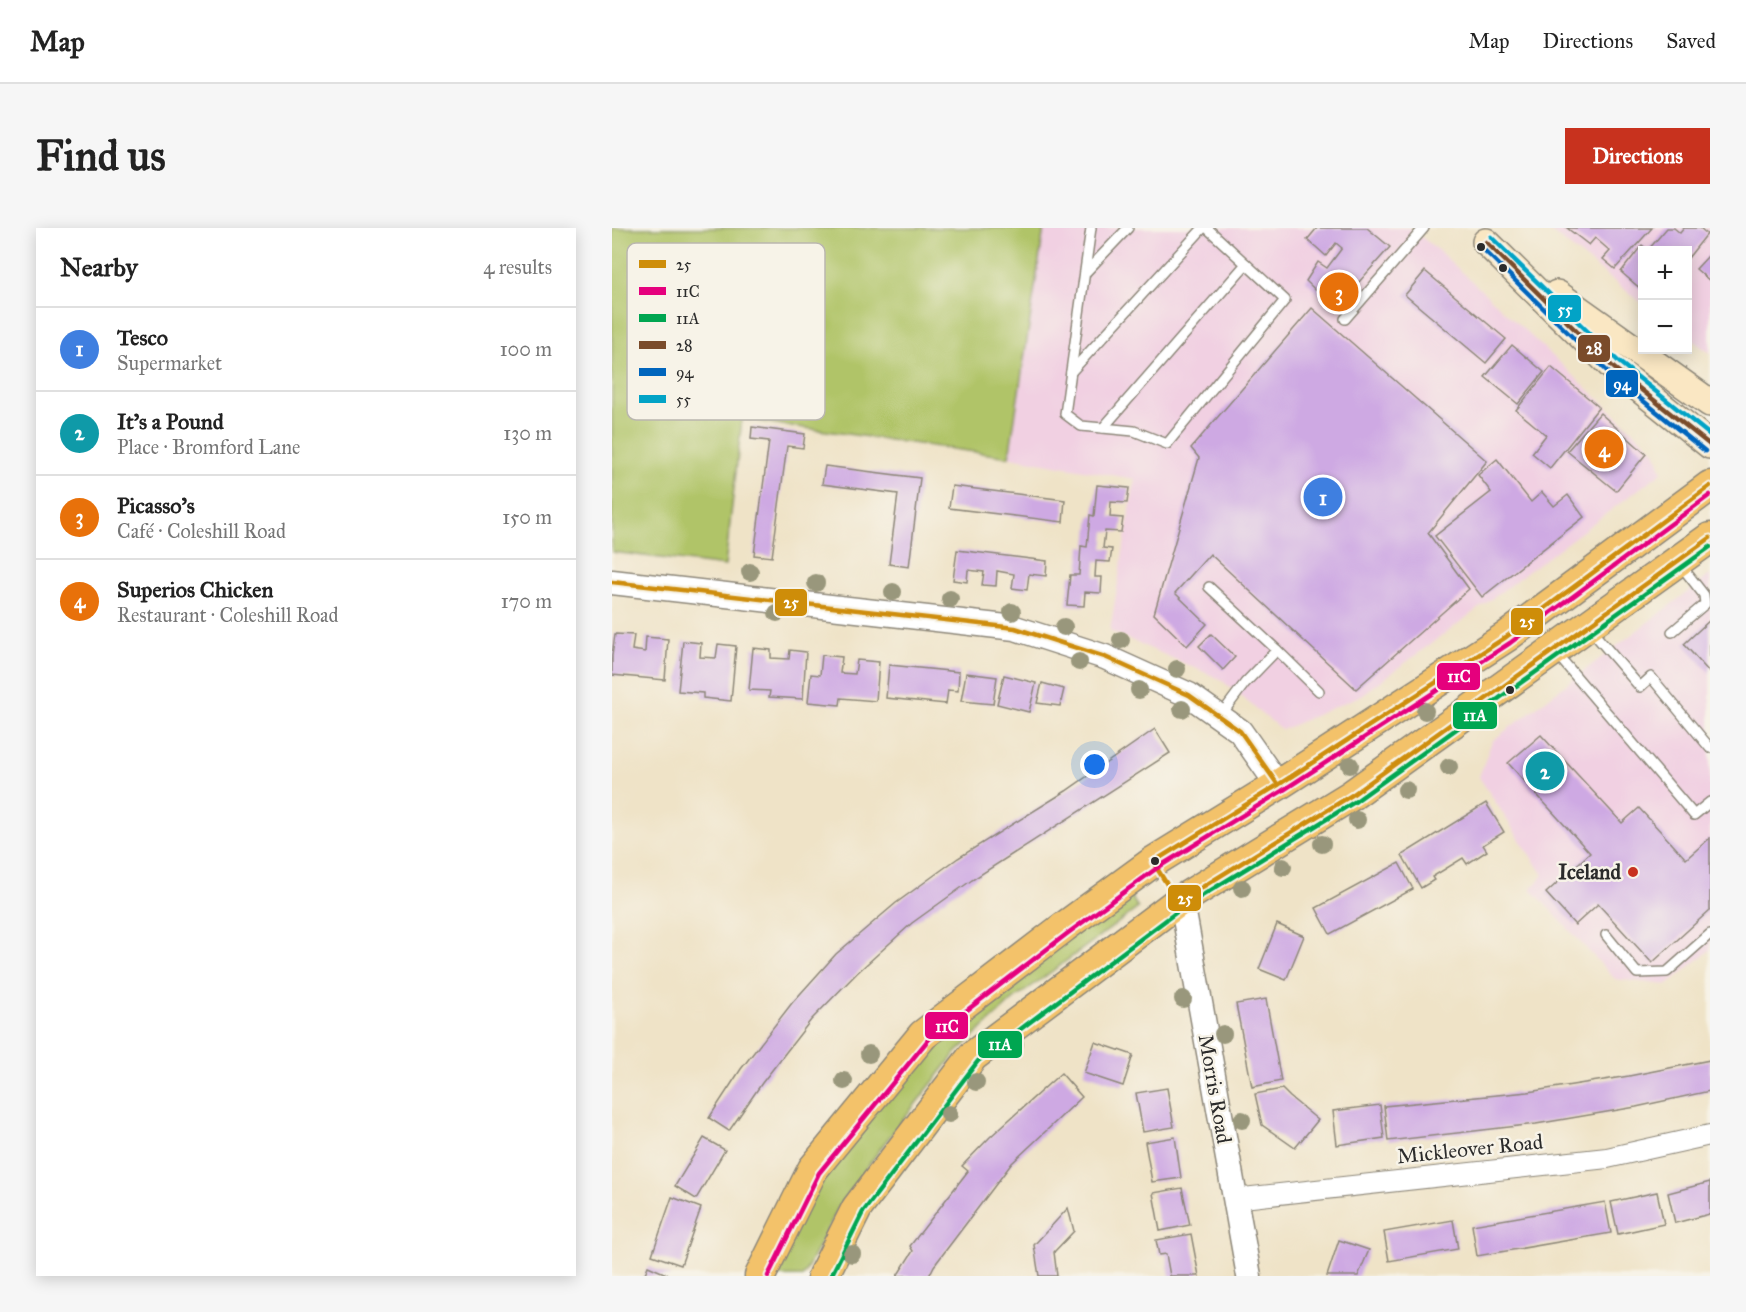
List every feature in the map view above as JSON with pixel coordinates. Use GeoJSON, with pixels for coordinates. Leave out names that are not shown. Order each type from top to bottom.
{"type":"FeatureCollection","features":[{"type":"Feature","properties":{"kind":"main road"},"geometry":{"type":"LineString","coordinates":[[1477,235],[1710,403]]}},
{"type":"Feature","properties":{"kind":"main road"},"geometry":{"type":"LineString","coordinates":[[1477,235],[1606,361],[1710,445]]}},
{"type":"Feature","properties":{"kind":"main road"},"geometry":{"type":"LineString","coordinates":[[760,1276],[813,1169],[923,1035],[1153,862],[1278,785],[1506,637],[1710,486]]}},
{"type":"Feature","properties":{"kind":"main road"},"geometry":{"type":"LineString","coordinates":[[824,1276],[857,1208],[973,1056],[1178,902],[1352,795],[1710,538]]}},
{"type":"Feature","properties":{"kind":"main road"},"geometry":{"type":"LineString","coordinates":[[1153,862],[1178,902]]}},
{"type":"Feature","properties":{"kind":"street"},"geometry":{"type":"LineString","coordinates":[[612,582],[1015,628],[1105,657],[1189,695],[1240,731],[1278,785]]}},
{"type":"Feature","properties":{"kind":"street","name":"Morris Road"},"geometry":{"type":"LineString","coordinates":[[1178,902],[1184,913],[1249,1276]]}},
{"type":"Feature","properties":{"kind":"street","name":"Mickleover Road"},"geometry":{"type":"LineString","coordinates":[[1234,1199],[1607,1158],[1710,1135]]}},
{"type":"Feature","properties":{"kind":"lane"},"geometry":{"type":"LineString","coordinates":[[1091,228],[1065,414],[1081,426],[1134,431],[1167,444],[1285,300],[1213,230]]}},
{"type":"Feature","properties":{"kind":"lane"},"geometry":{"type":"LineString","coordinates":[[1085,273],[1128,228]]}},
{"type":"Feature","properties":{"kind":"lane"},"geometry":{"type":"LineString","coordinates":[[1071,372],[1203,228]]}},
{"type":"Feature","properties":{"kind":"lane"},"geometry":{"type":"LineString","coordinates":[[1345,319],[1424,228]]}},
{"type":"Feature","properties":{"kind":"lane"},"geometry":{"type":"LineString","coordinates":[[1103,428],[1246,264]]}},
{"type":"Feature","properties":{"kind":"lane"},"geometry":{"type":"LineString","coordinates":[[1672,632],[1707,602],[1678,561]]}},
{"type":"Feature","properties":{"kind":"lane"},"geometry":{"type":"LineString","coordinates":[[1209,587],[1319,691]]}},
{"type":"Feature","properties":{"kind":"lane"},"geometry":{"type":"LineString","coordinates":[[1588,626],[1640,687],[1651,677],[1710,747]]}},
{"type":"Feature","properties":{"kind":"lane"},"geometry":{"type":"LineString","coordinates":[[1219,717],[1245,683],[1277,650]]}},
{"type":"Feature","properties":{"kind":"lane"},"geometry":{"type":"LineString","coordinates":[[1554,651],[1694,815],[1710,802]]}},
{"type":"Feature","properties":{"kind":"lane"},"geometry":{"type":"LineString","coordinates":[[1606,935],[1637,972],[1666,972],[1710,934]]}},
{"type":"Feature","properties":{"kind":"shaded area"},"geometry":{"type":"Polygon","coordinates":[[[1044,228],[1410,228],[1439,251],[1655,451],[1662,472],[1362,695],[1282,730],[1220,679],[1110,631],[1135,479],[1010,457],[1044,228]]]}},
{"type":"Feature","properties":{"kind":"shaded area"},"geometry":{"type":"Polygon","coordinates":[[[1546,228],[1710,228],[1710,353],[1692,340],[1692,246],[1638,246],[1638,300],[1546,228]]]}},
{"type":"Feature","properties":{"kind":"shaded area"},"geometry":{"type":"Polygon","coordinates":[[[1710,575],[1710,950],[1667,985],[1615,979],[1531,889],[1543,875],[1479,777],[1492,741],[1710,575]]]}},
{"type":"Feature","properties":{"kind":"green space"},"geometry":{"type":"Polygon","coordinates":[[[612,228],[1044,228],[1009,457],[749,420],[825,420],[825,243],[627,243],[627,420],[742,420],[725,566],[612,552],[612,228]]]}},
{"type":"Feature","properties":{"kind":"green space"},"geometry":{"type":"Polygon","coordinates":[[[1128,891],[1138,908],[1013,1000],[956,1053],[883,1145],[840,1205],[803,1276],[772,1276],[822,1175],[928,1041],[1128,891]]]}},
{"type":"Feature","properties":{"kind":"building"},"geometry":{"type":"Polygon","coordinates":[[[1317,228],[1367,228],[1390,247],[1335,309],[1306,281],[1318,262],[1327,268],[1342,248],[1336,243],[1326,256],[1307,240],[1317,228]]]}},
{"type":"Feature","properties":{"kind":"building"},"geometry":{"type":"Polygon","coordinates":[[[1567,228],[1652,228],[1615,269],[1603,259],[1610,251],[1595,238],[1589,245],[1567,228]]]}},
{"type":"Feature","properties":{"kind":"building"},"geometry":{"type":"Polygon","coordinates":[[[1667,228],[1674,228],[1680,233],[1684,228],[1700,228],[1707,234],[1692,253],[1692,246],[1651,246],[1667,228]]]}},
{"type":"Feature","properties":{"kind":"building"},"geometry":{"type":"Polygon","coordinates":[[[1638,250],[1638,287],[1621,272],[1638,250]]]}},
{"type":"Feature","properties":{"kind":"building"},"geometry":{"type":"Polygon","coordinates":[[[1710,254],[1710,281],[1696,269],[1710,254]]]}},
{"type":"Feature","properties":{"kind":"building"},"geometry":{"type":"Polygon","coordinates":[[[1425,271],[1506,339],[1486,363],[1405,295],[1425,271]]]}},
{"type":"Feature","properties":{"kind":"building"},"geometry":{"type":"Polygon","coordinates":[[[1312,308],[1487,461],[1428,533],[1469,589],[1356,689],[1210,554],[1175,593],[1207,624],[1187,646],[1154,614],[1199,458],[1191,448],[1312,308]]]}},
{"type":"Feature","properties":{"kind":"building"},"geometry":{"type":"Polygon","coordinates":[[[1512,345],[1544,372],[1518,404],[1485,377],[1512,345]]]}},
{"type":"Feature","properties":{"kind":"building"},"geometry":{"type":"Polygon","coordinates":[[[1551,367],[1599,407],[1550,468],[1532,453],[1546,435],[1516,410],[1551,367]]]}},
{"type":"Feature","properties":{"kind":"building"},"geometry":{"type":"Polygon","coordinates":[[[1600,413],[1646,454],[1616,491],[1567,451],[1600,413]]]}},
{"type":"Feature","properties":{"kind":"building"},"geometry":{"type":"Polygon","coordinates":[[[752,427],[805,434],[803,448],[787,446],[772,557],[754,555],[769,441],[751,439],[752,427]]]}},
{"type":"Feature","properties":{"kind":"building"},"geometry":{"type":"Polygon","coordinates":[[[1497,459],[1531,502],[1542,492],[1554,506],[1568,495],[1584,517],[1482,597],[1435,536],[1491,492],[1478,475],[1497,459]]]}},
{"type":"Feature","properties":{"kind":"building"},"geometry":{"type":"Polygon","coordinates":[[[825,466],[920,478],[909,567],[889,564],[898,494],[822,484],[825,466]]]}},
{"type":"Feature","properties":{"kind":"building"},"geometry":{"type":"Polygon","coordinates":[[[1097,485],[1129,488],[1127,503],[1111,502],[1110,517],[1123,518],[1121,532],[1105,531],[1103,548],[1112,549],[1110,562],[1096,561],[1095,577],[1102,577],[1101,593],[1085,592],[1084,606],[1067,605],[1070,575],[1079,575],[1081,546],[1087,547],[1090,515],[1094,516],[1097,485]]]}},
{"type":"Feature","properties":{"kind":"building"},"geometry":{"type":"Polygon","coordinates":[[[952,486],[1065,500],[1063,522],[949,508],[952,486]]]}},
{"type":"Feature","properties":{"kind":"building"},"geometry":{"type":"Polygon","coordinates":[[[957,550],[1047,561],[1046,576],[1029,574],[1027,590],[1012,588],[1014,574],[997,571],[996,586],[982,585],[984,572],[968,570],[967,582],[953,580],[957,550]]]}},
{"type":"Feature","properties":{"kind":"building"},"geometry":{"type":"Polygon","coordinates":[[[1710,620],[1710,673],[1684,644],[1710,620]]]}},
{"type":"Feature","properties":{"kind":"building"},"geometry":{"type":"Polygon","coordinates":[[[615,634],[634,635],[632,650],[645,652],[646,637],[668,639],[665,680],[612,675],[615,634]]]}},
{"type":"Feature","properties":{"kind":"building"},"geometry":{"type":"Polygon","coordinates":[[[1211,634],[1235,657],[1223,670],[1199,646],[1211,634]]]}},
{"type":"Feature","properties":{"kind":"building"},"geometry":{"type":"Polygon","coordinates":[[[683,641],[701,643],[700,657],[716,658],[718,644],[736,646],[731,701],[703,698],[703,693],[678,691],[683,641]]]}},
{"type":"Feature","properties":{"kind":"building"},"geometry":{"type":"Polygon","coordinates":[[[753,648],[771,650],[771,658],[789,659],[790,650],[806,652],[803,699],[769,697],[770,691],[749,690],[753,648]]]}},
{"type":"Feature","properties":{"kind":"building"},"geometry":{"type":"Polygon","coordinates":[[[822,655],[842,657],[840,673],[855,674],[857,660],[879,662],[876,701],[841,698],[840,705],[808,702],[811,674],[820,675],[822,655]]]}},
{"type":"Feature","properties":{"kind":"building"},"geometry":{"type":"Polygon","coordinates":[[[889,665],[959,672],[958,691],[948,690],[946,704],[886,698],[889,665]]]}},
{"type":"Feature","properties":{"kind":"building"},"geometry":{"type":"Polygon","coordinates":[[[966,673],[997,677],[993,704],[961,701],[966,673]]]}},
{"type":"Feature","properties":{"kind":"building"},"geometry":{"type":"Polygon","coordinates":[[[1004,675],[1036,683],[1029,712],[997,704],[1004,675]]]}},
{"type":"Feature","properties":{"kind":"building"},"geometry":{"type":"Polygon","coordinates":[[[1042,683],[1064,689],[1060,706],[1037,703],[1042,683]]]}},
{"type":"Feature","properties":{"kind":"building"},"geometry":{"type":"Polygon","coordinates":[[[1155,729],[1170,753],[972,880],[912,923],[857,973],[811,1020],[762,1083],[729,1131],[709,1118],[741,1069],[792,1003],[836,954],[896,903],[958,858],[1066,791],[1155,729]]]}},
{"type":"Feature","properties":{"kind":"building","name":"Iceland"},"geometry":{"type":"Polygon","coordinates":[[[1541,735],[1622,823],[1639,808],[1686,859],[1710,838],[1710,910],[1652,963],[1598,904],[1575,925],[1546,893],[1590,853],[1508,763],[1541,735]]]}},
{"type":"Feature","properties":{"kind":"building"},"geometry":{"type":"Polygon","coordinates":[[[1486,803],[1504,832],[1483,845],[1487,851],[1467,864],[1463,858],[1432,877],[1434,880],[1421,888],[1402,855],[1486,803]]]}},
{"type":"Feature","properties":{"kind":"building"},"geometry":{"type":"Polygon","coordinates":[[[1399,863],[1413,889],[1330,934],[1316,908],[1399,863]]]}},
{"type":"Feature","properties":{"kind":"building"},"geometry":{"type":"Polygon","coordinates":[[[1277,924],[1304,936],[1286,980],[1259,969],[1277,924]]]}},
{"type":"Feature","properties":{"kind":"building"},"geometry":{"type":"Polygon","coordinates":[[[1266,999],[1281,1081],[1252,1087],[1236,1004],[1266,999]]]}},
{"type":"Feature","properties":{"kind":"building"},"geometry":{"type":"Polygon","coordinates":[[[1095,1042],[1133,1055],[1123,1086],[1084,1073],[1095,1042]]]}},
{"type":"Feature","properties":{"kind":"building"},"geometry":{"type":"Polygon","coordinates":[[[1710,1060],[1710,1091],[1636,1107],[1536,1124],[1388,1141],[1384,1106],[1528,1092],[1710,1060]]]}},
{"type":"Feature","properties":{"kind":"building"},"geometry":{"type":"Polygon","coordinates":[[[1061,1073],[1082,1097],[1012,1163],[934,1266],[929,1276],[897,1276],[913,1251],[910,1246],[968,1171],[962,1166],[990,1137],[1061,1073]]]}},
{"type":"Feature","properties":{"kind":"building"},"geometry":{"type":"Polygon","coordinates":[[[1167,1088],[1174,1127],[1143,1132],[1136,1093],[1167,1088]]]}},
{"type":"Feature","properties":{"kind":"building"},"geometry":{"type":"Polygon","coordinates":[[[1282,1089],[1318,1120],[1295,1148],[1262,1125],[1255,1094],[1282,1089]]]}},
{"type":"Feature","properties":{"kind":"building"},"geometry":{"type":"Polygon","coordinates":[[[1380,1105],[1384,1138],[1337,1145],[1333,1111],[1380,1105]]]}},
{"type":"Feature","properties":{"kind":"building"},"geometry":{"type":"Polygon","coordinates":[[[1175,1137],[1181,1178],[1152,1182],[1145,1142],[1175,1137]]]}},
{"type":"Feature","properties":{"kind":"building"},"geometry":{"type":"Polygon","coordinates":[[[704,1138],[725,1150],[696,1199],[675,1186],[704,1138]]]}},
{"type":"Feature","properties":{"kind":"building"},"geometry":{"type":"Polygon","coordinates":[[[1710,1182],[1710,1214],[1675,1223],[1668,1193],[1710,1182]]]}},
{"type":"Feature","properties":{"kind":"building"},"geometry":{"type":"Polygon","coordinates":[[[1182,1188],[1190,1225],[1160,1231],[1153,1193],[1182,1188]]]}},
{"type":"Feature","properties":{"kind":"building"},"geometry":{"type":"Polygon","coordinates":[[[1657,1192],[1664,1224],[1618,1234],[1611,1202],[1657,1192]]]}},
{"type":"Feature","properties":{"kind":"building"},"geometry":{"type":"Polygon","coordinates":[[[672,1197],[701,1208],[681,1265],[652,1255],[672,1197]]]}},
{"type":"Feature","properties":{"kind":"building"},"geometry":{"type":"Polygon","coordinates":[[[1605,1202],[1611,1233],[1477,1256],[1472,1225],[1605,1202]]]}},
{"type":"Feature","properties":{"kind":"building"},"geometry":{"type":"Polygon","coordinates":[[[1068,1208],[1074,1231],[1054,1252],[1057,1276],[1039,1276],[1034,1245],[1068,1208]]]}},
{"type":"Feature","properties":{"kind":"building"},"geometry":{"type":"Polygon","coordinates":[[[1453,1220],[1458,1249],[1389,1261],[1384,1232],[1453,1220]]]}},
{"type":"Feature","properties":{"kind":"building"},"geometry":{"type":"Polygon","coordinates":[[[1191,1234],[1199,1276],[1170,1276],[1166,1254],[1159,1255],[1156,1240],[1191,1234]]]}},
{"type":"Feature","properties":{"kind":"building"},"geometry":{"type":"Polygon","coordinates":[[[1339,1240],[1369,1250],[1358,1276],[1327,1276],[1339,1240]]]}},
{"type":"Feature","properties":{"kind":"building"},"geometry":{"type":"Polygon","coordinates":[[[648,1266],[671,1276],[644,1276],[648,1266]]]}},
{"type":"Feature","properties":{"kind":"transit line","name":"55"},"geometry":{"type":"LineString","coordinates":[[1491,237],[1619,362],[1710,435]]}},
{"type":"Feature","properties":{"kind":"transit line","name":"28"},"geometry":{"type":"LineString","coordinates":[[1486,242],[1614,368],[1710,445]]}},
{"type":"Feature","properties":{"kind":"transit line","name":"94"},"geometry":{"type":"LineString","coordinates":[[1481,247],[1609,373],[1705,451]]}},
{"type":"Feature","properties":{"kind":"transit line","name":"25"},"geometry":{"type":"LineString","coordinates":[[1710,486],[1506,637],[1278,785],[1153,862],[1178,902],[1352,795],[1710,538]]}},
{"type":"Feature","properties":{"kind":"transit line","name":"11C"},"geometry":{"type":"LineString","coordinates":[[768,1276],[819,1173],[928,1040],[1157,868],[1282,791],[1510,643],[1710,495]]}},
{"type":"Feature","properties":{"kind":"transit line","name":"11A"},"geometry":{"type":"LineString","coordinates":[[831,1276],[863,1212],[978,1061],[1182,908],[1356,801],[1710,547]]}},
{"type":"Feature","properties":{"kind":"transit line","name":"25"},"geometry":{"type":"LineString","coordinates":[[612,582],[1015,628],[1105,657],[1189,695],[1240,731],[1278,785]]}},
{"type":"Feature","properties":{"kind":"place","name":"Picasso's"},"geometry":{"type":"Point","coordinates":[1339,292]}},
{"type":"Feature","properties":{"kind":"place","name":"Superios Chicken"},"geometry":{"type":"Point","coordinates":[1604,449]}},
{"type":"Feature","properties":{"kind":"place","name":"Tesco"},"geometry":{"type":"Point","coordinates":[1323,497]}},
{"type":"Feature","properties":{"kind":"place","name":"It's a Pound"},"geometry":{"type":"Point","coordinates":[1545,771]}},
{"type":"Feature","properties":{"kind":"place","name":"Iceland"},"geometry":{"type":"Point","coordinates":[1633,872]}}]}
